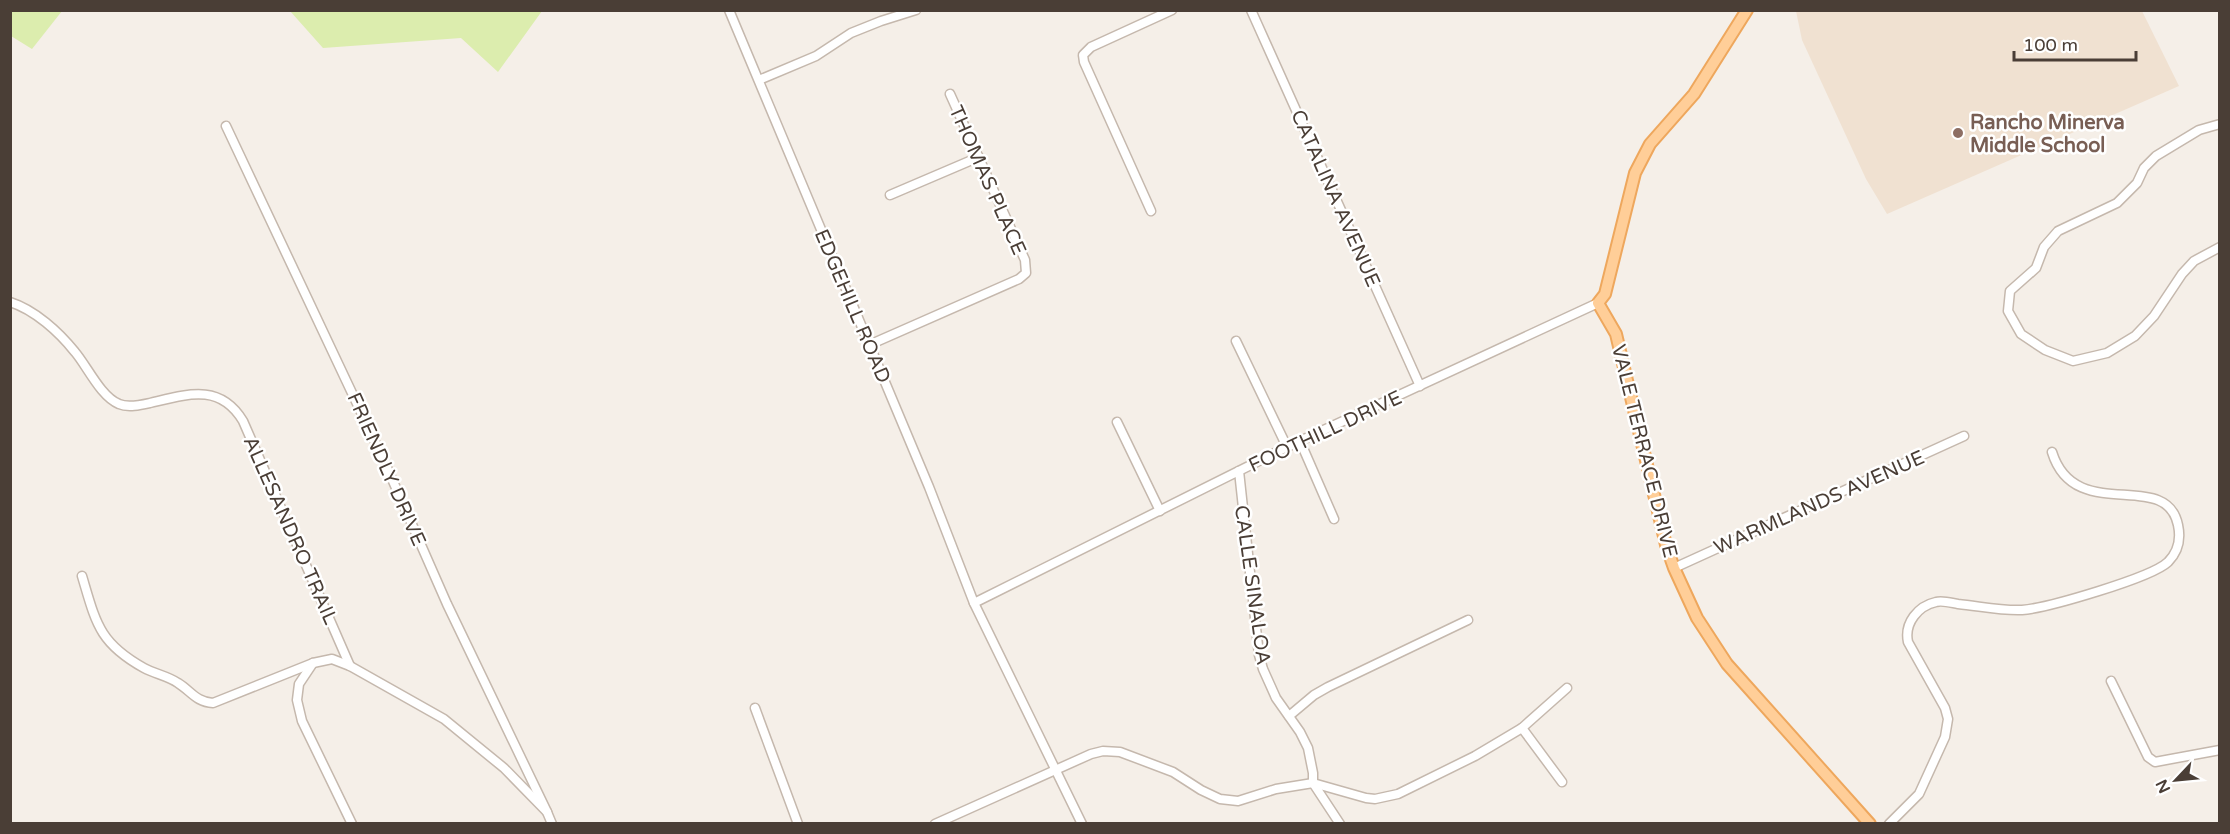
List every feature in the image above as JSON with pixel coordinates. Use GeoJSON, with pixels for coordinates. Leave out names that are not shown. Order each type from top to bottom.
{"type":"FeatureCollection","features":[{"type":"Feature","properties":{"kind":"main road"},"geometry":{"type":"LineString","coordinates":[[1598,303],[1605,294],[1635,173],[1645,153],[1650,144],[1694,94],[1747,10]]}},
{"type":"Feature","properties":{"kind":"main road","name":"VALE TERRACE DRIVE"},"geometry":{"type":"LineString","coordinates":[[1598,303],[1616,334],[1666,545],[1697,618],[1727,664],[1870,824]]}},
{"type":"Feature","properties":{"kind":"street","name":"EDGEHILL ROAD"},"geometry":{"type":"LineString","coordinates":[[729,10],[870,345],[974,603]]}},
{"type":"Feature","properties":{"kind":"street"},"geometry":{"type":"LineString","coordinates":[[759,80],[816,56],[851,33],[916,10]]}},
{"type":"Feature","properties":{"kind":"street"},"geometry":{"type":"LineString","coordinates":[[1151,211],[1084,62],[1083,55],[1091,47],[1172,10]]}},
{"type":"Feature","properties":{"kind":"street","name":"CATALINA AVENUE"},"geometry":{"type":"LineString","coordinates":[[1251,10],[1420,386]]}},
{"type":"Feature","properties":{"kind":"street","name":"THOMAS PLACE"},"geometry":{"type":"LineString","coordinates":[[870,345],[1019,279],[1026,273],[1025,260],[950,94]]}},
{"type":"Feature","properties":{"kind":"street"},"geometry":{"type":"LineString","coordinates":[[2220,124],[2199,130],[2156,156],[2144,168],[2137,183],[2117,203],[2058,231],[2044,247],[2036,268],[2010,291],[2008,311],[2021,334],[2045,350],[2073,361],[2107,353],[2135,336],[2154,316],[2182,274],[2194,261],[2220,247]]}},
{"type":"Feature","properties":{"kind":"street","name":"FRIENDLY DRIVE"},"geometry":{"type":"LineString","coordinates":[[226,126],[381,454],[447,604],[547,812]]}},
{"type":"Feature","properties":{"kind":"street"},"geometry":{"type":"LineString","coordinates":[[890,195],[979,157]]}},
{"type":"Feature","properties":{"kind":"street","name":"ALLESANDRO TRAIL"},"geometry":{"type":"LineString","coordinates":[[10,302],[21,306],[52,328],[75,352],[112,401],[122,405],[139,405],[199,394],[219,397],[236,409],[248,430],[350,666]]}},
{"type":"Feature","properties":{"kind":"street","name":"FOOTHILL DRIVE"},"geometry":{"type":"LineString","coordinates":[[974,603],[1287,447],[1598,303]]}},
{"type":"Feature","properties":{"kind":"street"},"geometry":{"type":"LineString","coordinates":[[1236,341],[1287,447]]}},
{"type":"Feature","properties":{"kind":"street"},"geometry":{"type":"LineString","coordinates":[[1117,422],[1160,511]]}},
{"type":"Feature","properties":{"kind":"street","name":"WARMLANDS AVENUE"},"geometry":{"type":"LineString","coordinates":[[1674,568],[1964,436]]}},
{"type":"Feature","properties":{"kind":"street"},"geometry":{"type":"LineString","coordinates":[[1300,441],[1334,519]]}},
{"type":"Feature","properties":{"kind":"street"},"geometry":{"type":"LineString","coordinates":[[1890,824],[1919,794],[1945,737],[1948,719],[1945,708],[1908,642],[1910,622],[1918,610],[1937,601],[2022,610],[2069,599],[2146,574],[2166,563],[2178,548],[2180,536],[2178,521],[2165,504],[2148,496],[2102,494],[2076,487],[2055,462],[2052,452]]}},
{"type":"Feature","properties":{"kind":"street","name":"CALLE SINALOA"},"geometry":{"type":"LineString","coordinates":[[1239,471],[1259,655],[1263,669],[1276,698],[1308,748],[1313,783],[1340,824]]}},
{"type":"Feature","properties":{"kind":"street"},"geometry":{"type":"LineString","coordinates":[[82,576],[95,621],[109,643],[145,668],[178,683],[201,702],[213,703],[313,663],[332,659],[350,666],[444,719],[504,768],[547,812],[552,824]]}},
{"type":"Feature","properties":{"kind":"street"},"geometry":{"type":"LineString","coordinates":[[974,603],[1082,824]]}},
{"type":"Feature","properties":{"kind":"street"},"geometry":{"type":"LineString","coordinates":[[1289,716],[1314,694],[1468,620]]}},
{"type":"Feature","properties":{"kind":"street"},"geometry":{"type":"LineString","coordinates":[[313,663],[299,684],[297,700],[302,721],[352,824]]}},
{"type":"Feature","properties":{"kind":"street"},"geometry":{"type":"LineString","coordinates":[[2111,681],[2148,757],[2155,762],[2220,750]]}},
{"type":"Feature","properties":{"kind":"street"},"geometry":{"type":"LineString","coordinates":[[935,824],[1091,754],[1103,751],[1120,752],[1173,772],[1220,799],[1238,801],[1276,789],[1313,783],[1366,798],[1388,797],[1475,756],[1522,728],[1567,688]]}},
{"type":"Feature","properties":{"kind":"street"},"geometry":{"type":"LineString","coordinates":[[755,708],[798,824]]}},
{"type":"Feature","properties":{"kind":"street"},"geometry":{"type":"LineString","coordinates":[[1522,728],[1562,782]]}},
{"type":"Feature","properties":{"kind":"shaded area","name":"Rancho Minerva Middle School"},"geometry":{"type":"Polygon","coordinates":[[[1796,11],[2142,11],[2179,86],[1887,214],[1866,179],[1802,40],[1796,11]]]}},
{"type":"Feature","properties":{"kind":"green space"},"geometry":{"type":"Polygon","coordinates":[[[10,11],[62,11],[32,49],[11,36],[10,11]]]}},
{"type":"Feature","properties":{"kind":"green space"},"geometry":{"type":"Polygon","coordinates":[[[290,11],[542,11],[498,72],[461,38],[323,48],[290,11]]]}},
{"type":"Feature","properties":{"kind":"place","name":"Rancho Minerva Middle School"},"geometry":{"type":"Point","coordinates":[1958,133]}}]}
